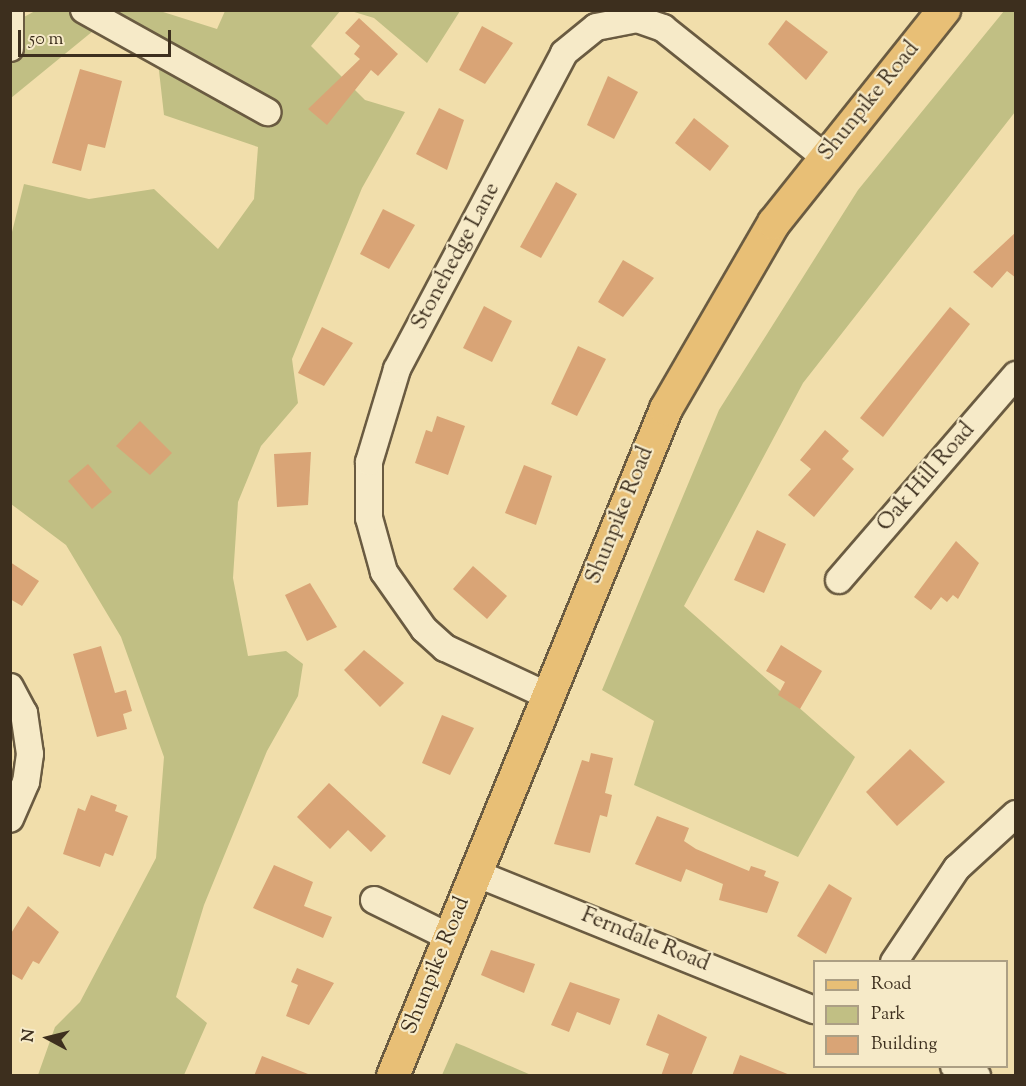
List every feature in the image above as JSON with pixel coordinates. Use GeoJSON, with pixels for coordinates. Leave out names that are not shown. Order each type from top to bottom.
{"type":"FeatureCollection","features":[{"type":"Feature","properties":{"kind":"main road","name":"Shunpike Road"},"geometry":{"type":"LineString","coordinates":[[393,1076],[666,409],[733,287],[826,158],[944,10]]}},
{"type":"Feature","properties":{"kind":"street"},"geometry":{"type":"LineString","coordinates":[[84,10],[267,112]]}},
{"type":"Feature","properties":{"kind":"street"},"geometry":{"type":"LineString","coordinates":[[10,12],[10,48]]}},
{"type":"Feature","properties":{"kind":"street","name":"Stonehedge Lane"},"geometry":{"type":"LineString","coordinates":[[548,696],[445,648],[424,629],[384,572],[369,518],[369,462],[397,369],[564,53],[596,27],[623,19],[663,28],[826,158]]}},
{"type":"Feature","properties":{"kind":"street","name":"Oak Hill Road"},"geometry":{"type":"LineString","coordinates":[[839,580],[1016,375]]}},
{"type":"Feature","properties":{"kind":"street"},"geometry":{"type":"LineString","coordinates":[[10,687],[24,713],[30,754],[26,782],[10,819]]}},
{"type":"Feature","properties":{"kind":"street"},"geometry":{"type":"LineString","coordinates":[[895,960],[957,867],[1016,814]]}},
{"type":"Feature","properties":{"kind":"street","name":"Ferndale Road"},"geometry":{"type":"LineString","coordinates":[[475,873],[813,1010]]}},
{"type":"Feature","properties":{"kind":"street"},"geometry":{"type":"LineString","coordinates":[[374,900],[449,937]]}},
{"type":"Feature","properties":{"kind":"street"},"geometry":{"type":"LineString","coordinates":[[958,1068],[976,1076]]}},
{"type":"Feature","properties":{"kind":"green space"},"geometry":{"type":"Polygon","coordinates":[[[341,10],[311,46],[365,100],[405,112],[362,188],[292,359],[298,403],[261,446],[238,502],[233,578],[248,656],[286,651],[303,664],[298,696],[267,751],[204,905],[176,997],[207,1023],[184,1075],[38,1075],[55,1027],[80,1002],[156,858],[164,757],[121,637],[66,545],[11,504],[11,236],[24,184],[89,199],[154,189],[218,249],[254,199],[258,147],[164,115],[158,62],[93,31],[11,98],[11,24],[35,11],[160,11],[217,29],[225,11],[341,10]]]}},
{"type":"Feature","properties":{"kind":"green space"},"geometry":{"type":"Polygon","coordinates":[[[351,11],[460,11],[427,63],[374,18],[351,11]]]}},
{"type":"Feature","properties":{"kind":"green space"},"geometry":{"type":"Polygon","coordinates":[[[1004,11],[1015,11],[1015,112],[803,383],[684,606],[855,757],[798,857],[634,785],[654,721],[602,690],[719,410],[858,190],[1004,11]]]}},
{"type":"Feature","properties":{"kind":"green space"},"geometry":{"type":"Polygon","coordinates":[[[456,1043],[464,1046],[531,1075],[442,1075],[456,1043]]]}},
{"type":"Feature","properties":{"kind":"building"},"geometry":{"type":"Polygon","coordinates":[[[359,18],[398,54],[378,76],[371,70],[327,125],[308,109],[360,59],[354,54],[360,46],[345,33],[359,18]]]}},
{"type":"Feature","properties":{"kind":"building"},"geometry":{"type":"Polygon","coordinates":[[[786,20],[828,52],[806,80],[768,44],[786,20]]]}},
{"type":"Feature","properties":{"kind":"building"},"geometry":{"type":"Polygon","coordinates":[[[482,26],[513,43],[485,84],[459,70],[482,26]]]}},
{"type":"Feature","properties":{"kind":"building"},"geometry":{"type":"Polygon","coordinates":[[[80,69],[122,81],[105,148],[88,144],[81,171],[52,163],[80,69]]]}},
{"type":"Feature","properties":{"kind":"building"},"geometry":{"type":"Polygon","coordinates":[[[608,76],[638,92],[614,139],[587,125],[608,76]]]}},
{"type":"Feature","properties":{"kind":"building"},"geometry":{"type":"Polygon","coordinates":[[[439,108],[464,120],[447,170],[416,154],[439,108]]]}},
{"type":"Feature","properties":{"kind":"building"},"geometry":{"type":"Polygon","coordinates":[[[694,118],[729,146],[710,171],[675,143],[694,118]]]}},
{"type":"Feature","properties":{"kind":"building"},"geometry":{"type":"Polygon","coordinates":[[[556,182],[577,194],[541,258],[520,247],[556,182]]]}},
{"type":"Feature","properties":{"kind":"building"},"geometry":{"type":"Polygon","coordinates":[[[383,209],[415,225],[389,269],[360,254],[383,209]]]}},
{"type":"Feature","properties":{"kind":"building"},"geometry":{"type":"Polygon","coordinates":[[[1016,232],[1016,278],[1007,271],[992,288],[973,272],[1016,232]]]}},
{"type":"Feature","properties":{"kind":"building"},"geometry":{"type":"Polygon","coordinates":[[[623,260],[654,278],[623,317],[598,302],[623,260]]]}},
{"type":"Feature","properties":{"kind":"building"},"geometry":{"type":"Polygon","coordinates":[[[484,306],[512,321],[492,362],[463,348],[484,306]]]}},
{"type":"Feature","properties":{"kind":"building"},"geometry":{"type":"Polygon","coordinates":[[[950,307],[970,324],[883,437],[860,418],[950,307]]]}},
{"type":"Feature","properties":{"kind":"building"},"geometry":{"type":"Polygon","coordinates":[[[322,327],[353,343],[324,386],[298,373],[322,327]]]}},
{"type":"Feature","properties":{"kind":"building"},"geometry":{"type":"Polygon","coordinates":[[[578,346],[606,359],[577,416],[551,404],[578,346]]]}},
{"type":"Feature","properties":{"kind":"building"},"geometry":{"type":"Polygon","coordinates":[[[437,416],[465,426],[448,475],[415,463],[426,430],[432,432],[437,416]]]}},
{"type":"Feature","properties":{"kind":"building"},"geometry":{"type":"Polygon","coordinates":[[[140,421],[172,453],[150,475],[116,446],[140,421]]]}},
{"type":"Feature","properties":{"kind":"building"},"geometry":{"type":"Polygon","coordinates":[[[825,430],[849,451],[842,459],[854,469],[814,517],[788,495],[811,469],[800,460],[825,430]]]}},
{"type":"Feature","properties":{"kind":"building"},"geometry":{"type":"Polygon","coordinates":[[[311,452],[308,505],[277,507],[274,454],[311,452]]]}},
{"type":"Feature","properties":{"kind":"building"},"geometry":{"type":"Polygon","coordinates":[[[88,464],[112,492],[92,509],[68,481],[88,464]]]}},
{"type":"Feature","properties":{"kind":"building"},"geometry":{"type":"Polygon","coordinates":[[[524,465],[552,476],[536,525],[505,513],[524,465]]]}},
{"type":"Feature","properties":{"kind":"building"},"geometry":{"type":"Polygon","coordinates":[[[757,530],[786,544],[764,593],[734,580],[757,530]]]}},
{"type":"Feature","properties":{"kind":"building"},"geometry":{"type":"Polygon","coordinates":[[[956,541],[979,563],[958,599],[953,595],[947,602],[941,597],[931,610],[914,597],[956,541]]]}},
{"type":"Feature","properties":{"kind":"building"},"geometry":{"type":"Polygon","coordinates":[[[10,562],[39,581],[22,606],[10,599],[10,562]]]}},
{"type":"Feature","properties":{"kind":"building"},"geometry":{"type":"Polygon","coordinates":[[[473,566],[507,596],[487,619],[453,589],[473,566]]]}},
{"type":"Feature","properties":{"kind":"building"},"geometry":{"type":"Polygon","coordinates":[[[310,583],[337,627],[307,641],[285,595],[310,583]]]}},
{"type":"Feature","properties":{"kind":"building"},"geometry":{"type":"Polygon","coordinates":[[[781,645],[822,671],[800,709],[778,695],[785,682],[766,671],[781,645]]]}},
{"type":"Feature","properties":{"kind":"building"},"geometry":{"type":"Polygon","coordinates":[[[101,646],[115,693],[126,690],[132,711],[123,714],[127,729],[97,737],[73,654],[101,646]]]}},
{"type":"Feature","properties":{"kind":"building"},"geometry":{"type":"Polygon","coordinates":[[[364,650],[404,683],[380,707],[344,670],[364,650]]]}},
{"type":"Feature","properties":{"kind":"building"},"geometry":{"type":"Polygon","coordinates":[[[442,715],[474,728],[450,775],[422,763],[442,715]]]}},
{"type":"Feature","properties":{"kind":"building"},"geometry":{"type":"Polygon","coordinates":[[[910,749],[945,782],[897,826],[866,792],[910,749]]]}},
{"type":"Feature","properties":{"kind":"building"},"geometry":{"type":"Polygon","coordinates":[[[591,753],[613,758],[605,793],[612,795],[607,817],[600,815],[590,853],[554,844],[582,760],[589,762],[591,753]]]}},
{"type":"Feature","properties":{"kind":"building"},"geometry":{"type":"Polygon","coordinates":[[[329,783],[386,836],[371,852],[348,830],[330,849],[297,817],[329,783]]]}},
{"type":"Feature","properties":{"kind":"building"},"geometry":{"type":"Polygon","coordinates":[[[91,795],[117,805],[115,811],[128,816],[113,856],[105,853],[100,867],[63,854],[78,808],[85,811],[91,795]]]}},
{"type":"Feature","properties":{"kind":"building"},"geometry":{"type":"Polygon","coordinates":[[[657,816],[689,828],[684,841],[696,849],[749,871],[751,866],[766,871],[764,876],[779,882],[767,913],[719,900],[723,884],[686,869],[681,882],[635,864],[657,816]]]}},
{"type":"Feature","properties":{"kind":"building"},"geometry":{"type":"Polygon","coordinates":[[[274,865],[313,882],[304,906],[332,917],[323,938],[253,908],[274,865]]]}},
{"type":"Feature","properties":{"kind":"building"},"geometry":{"type":"Polygon","coordinates":[[[829,884],[852,898],[826,954],[797,936],[829,884]]]}},
{"type":"Feature","properties":{"kind":"building"},"geometry":{"type":"Polygon","coordinates":[[[28,906],[59,932],[39,964],[33,961],[22,980],[10,973],[10,935],[28,906]]]}},
{"type":"Feature","properties":{"kind":"building"},"geometry":{"type":"Polygon","coordinates":[[[491,950],[535,964],[524,993],[481,975],[491,950]]]}},
{"type":"Feature","properties":{"kind":"building"},"geometry":{"type":"Polygon","coordinates":[[[297,968],[334,983],[309,1025],[286,1016],[298,985],[291,982],[297,968]]]}},
{"type":"Feature","properties":{"kind":"building"},"geometry":{"type":"Polygon","coordinates":[[[570,982],[620,999],[610,1025],[577,1012],[569,1032],[551,1025],[570,982]]]}},
{"type":"Feature","properties":{"kind":"building"},"geometry":{"type":"Polygon","coordinates":[[[658,1014],[707,1037],[691,1076],[661,1076],[669,1054],[646,1045],[658,1014]]]}},
{"type":"Feature","properties":{"kind":"building"},"geometry":{"type":"Polygon","coordinates":[[[740,1055],[790,1075],[790,1076],[732,1076],[740,1055]]]}},
{"type":"Feature","properties":{"kind":"building"},"geometry":{"type":"Polygon","coordinates":[[[262,1056],[308,1074],[308,1076],[254,1076],[262,1056]]]}}]}
